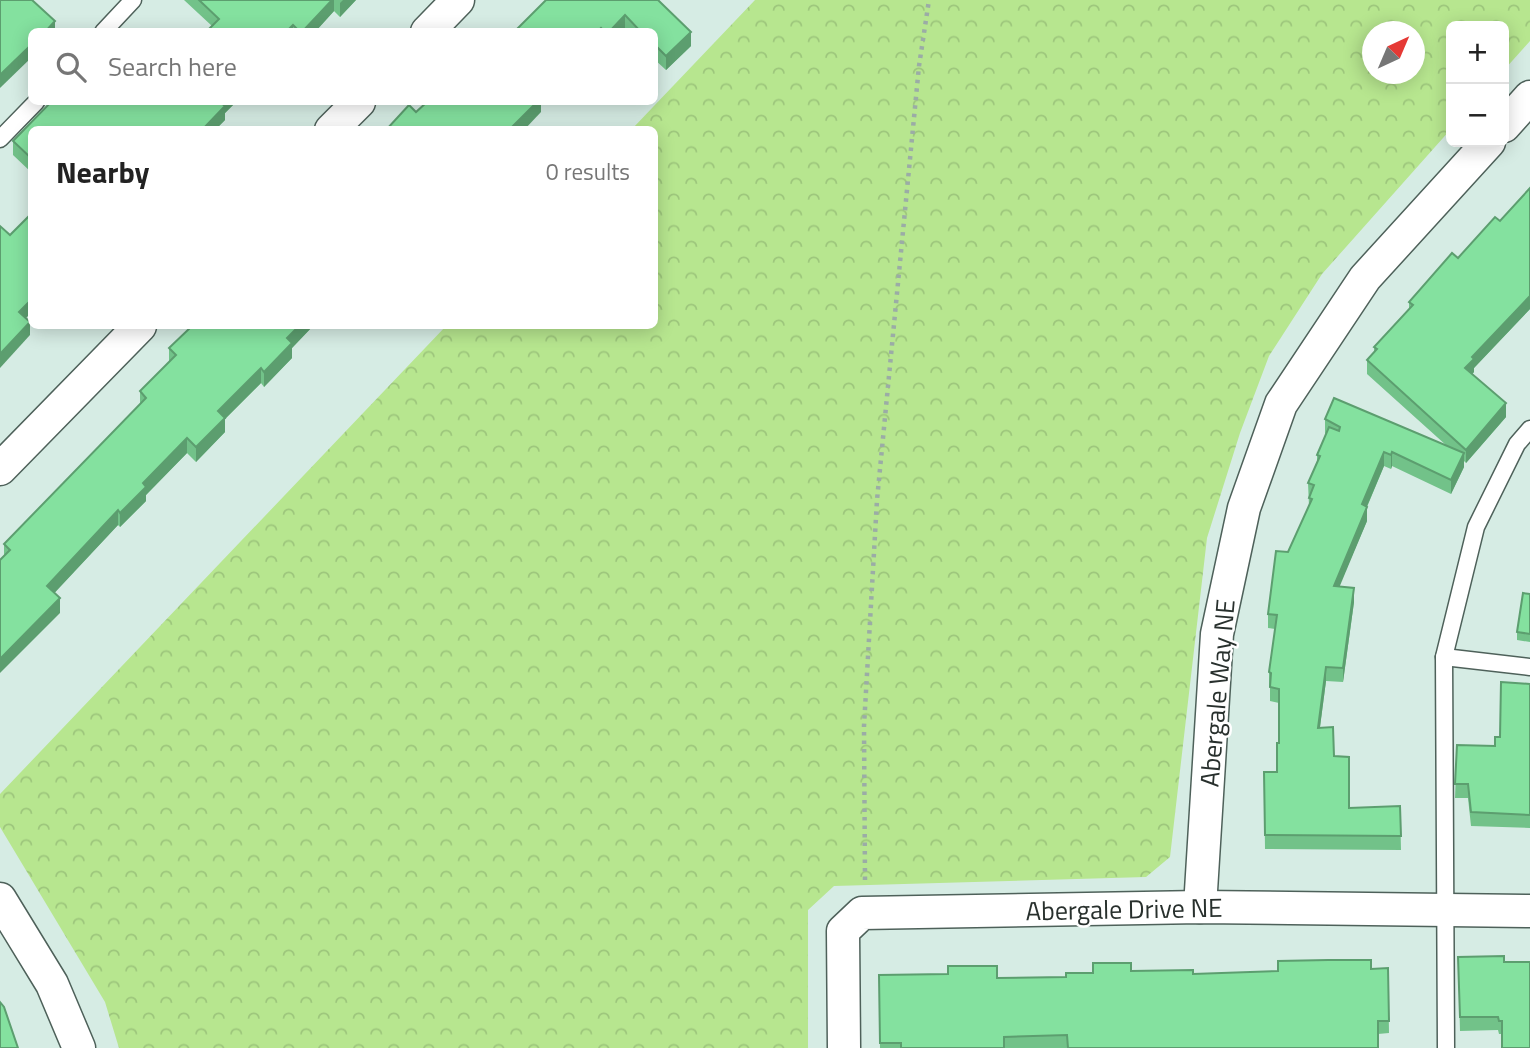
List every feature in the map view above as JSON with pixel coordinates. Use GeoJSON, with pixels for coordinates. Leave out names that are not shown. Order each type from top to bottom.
{"type":"FeatureCollection","features":[{"type":"Feature","properties":{"kind":"street"},"geometry":{"type":"LineString","coordinates":[[431,28],[458,0]]}},
{"type":"Feature","properties":{"kind":"street"},"geometry":{"type":"LineString","coordinates":[[1509,120],[1530,97]]}},
{"type":"Feature","properties":{"kind":"street"},"geometry":{"type":"LineString","coordinates":[[335,126],[356,105]]}},
{"type":"Feature","properties":{"kind":"street","name":"Abergale Way NE"},"geometry":{"type":"LineString","coordinates":[[1200,907],[1216,634],[1244,508],[1281,404],[1365,278],[1484,147]]}},
{"type":"Feature","properties":{"kind":"street"},"geometry":{"type":"LineString","coordinates":[[0,469],[137,329]]}},
{"type":"Feature","properties":{"kind":"street"},"geometry":{"type":"LineString","coordinates":[[0,899],[52,984],[79,1048]]}},
{"type":"Feature","properties":{"kind":"street","name":"Abergale Drive NE"},"geometry":{"type":"LineString","coordinates":[[862,913],[1200,907],[1530,911]]}},
{"type":"Feature","properties":{"kind":"street"},"geometry":{"type":"LineString","coordinates":[[844,1048],[843,932],[862,913]]}},
{"type":"Feature","properties":{"kind":"lane"},"geometry":{"type":"LineString","coordinates":[[107,28],[133,0]]}},
{"type":"Feature","properties":{"kind":"lane"},"geometry":{"type":"LineString","coordinates":[[0,139],[33,105]]}},
{"type":"Feature","properties":{"kind":"lane"},"geometry":{"type":"LineString","coordinates":[[1446,1048],[1443,910],[1444,657],[1476,527],[1517,444],[1530,429]]}},
{"type":"Feature","properties":{"kind":"lane"},"geometry":{"type":"LineString","coordinates":[[1444,657],[1530,667]]}},
{"type":"Feature","properties":{"kind":"path"},"geometry":{"type":"LineString","coordinates":[[862,913],[866,873],[864,726],[877,500],[929,0]]}},
{"type":"Feature","properties":{"kind":"green space"},"geometry":{"type":"Polygon","coordinates":[[[755,0],[1530,0],[1530,41],[1509,64],[1509,21],[1446,21],[1446,135],[1322,274],[1269,356],[1240,433],[1207,538],[1170,857],[1146,877],[834,886],[808,910],[808,1048],[119,1048],[105,1002],[0,827],[0,794],[443,329],[658,329],[658,126],[635,126],[658,105],[658,102],[755,0]]]}},
{"type":"Feature","properties":{"kind":"building"},"geometry":{"type":"Polygon","coordinates":[[[0,0],[32,0],[55,21],[49,28],[28,28],[28,48],[0,75],[0,0]]]}},
{"type":"Feature","properties":{"kind":"building"},"geometry":{"type":"Polygon","coordinates":[[[199,0],[332,0],[306,28],[296,28],[293,25],[290,28],[210,28],[219,19],[199,0]]]}},
{"type":"Feature","properties":{"kind":"building"},"geometry":{"type":"Polygon","coordinates":[[[546,0],[658,0],[691,32],[666,56],[658,48],[658,28],[637,28],[625,15],[613,28],[518,28],[546,0]]]}},
{"type":"Feature","properties":{"kind":"building"},"geometry":{"type":"Polygon","coordinates":[[[48,105],[225,106],[206,126],[28,126],[28,155],[13,141],[48,105]]]}},
{"type":"Feature","properties":{"kind":"building"},"geometry":{"type":"Polygon","coordinates":[[[409,105],[416,112],[424,105],[534,105],[513,126],[390,126],[409,105]]]}},
{"type":"Feature","properties":{"kind":"building"},"geometry":{"type":"Polygon","coordinates":[[[1530,188],[1530,296],[1472,357],[1474,359],[1465,368],[1506,403],[1466,450],[1367,360],[1377,349],[1374,347],[1413,305],[1409,302],[1452,253],[1458,258],[1495,217],[1500,221],[1530,188]]]}},
{"type":"Feature","properties":{"kind":"building"},"geometry":{"type":"Polygon","coordinates":[[[28,217],[28,303],[19,312],[28,320],[28,324],[0,354],[0,226],[10,235],[28,217]]]}},
{"type":"Feature","properties":{"kind":"building"},"geometry":{"type":"Polygon","coordinates":[[[189,329],[296,329],[287,338],[292,343],[264,372],[261,368],[218,411],[225,418],[196,447],[187,438],[143,483],[146,487],[120,513],[118,510],[47,586],[60,598],[0,659],[0,560],[10,550],[4,544],[146,398],[140,391],[176,355],[169,348],[189,329]]]}},
{"type":"Feature","properties":{"kind":"building"},"geometry":{"type":"Polygon","coordinates":[[[1334,398],[1464,453],[1451,480],[1392,452],[1391,455],[1384,452],[1362,504],[1367,507],[1334,586],[1354,588],[1343,668],[1326,667],[1318,728],[1333,727],[1334,756],[1349,757],[1349,808],[1400,806],[1401,836],[1265,835],[1264,772],[1277,772],[1279,743],[1279,689],[1270,687],[1269,672],[1277,615],[1268,614],[1276,551],[1288,552],[1312,499],[1309,498],[1314,485],[1308,483],[1320,456],[1317,455],[1329,427],[1339,431],[1340,427],[1325,419],[1334,398]]]}},
{"type":"Feature","properties":{"kind":"building"},"geometry":{"type":"Polygon","coordinates":[[[1523,593],[1530,594],[1530,634],[1517,632],[1523,593]]]}},
{"type":"Feature","properties":{"kind":"building"},"geometry":{"type":"Polygon","coordinates":[[[1501,682],[1530,684],[1530,815],[1471,812],[1468,784],[1455,784],[1457,745],[1495,746],[1495,737],[1500,737],[1501,682]]]}},
{"type":"Feature","properties":{"kind":"building"},"geometry":{"type":"Polygon","coordinates":[[[1504,956],[1504,962],[1530,962],[1530,1048],[1502,1048],[1502,1021],[1499,1021],[1498,1017],[1460,1017],[1458,957],[1504,956]]]}},
{"type":"Feature","properties":{"kind":"building"},"geometry":{"type":"Polygon","coordinates":[[[1371,960],[1371,969],[1388,968],[1389,1021],[1378,1021],[1378,1048],[1068,1048],[1067,1035],[1004,1037],[1004,1048],[901,1048],[901,1043],[880,1043],[879,975],[948,974],[948,966],[997,966],[997,978],[1066,977],[1066,973],[1093,973],[1093,963],[1131,963],[1131,971],[1193,970],[1193,974],[1278,971],[1278,961],[1371,960]]]}},
{"type":"Feature","properties":{"kind":"building"},"geometry":{"type":"Polygon","coordinates":[[[0,1002],[4,1007],[18,1048],[0,1048],[0,1002]]]}}]}
